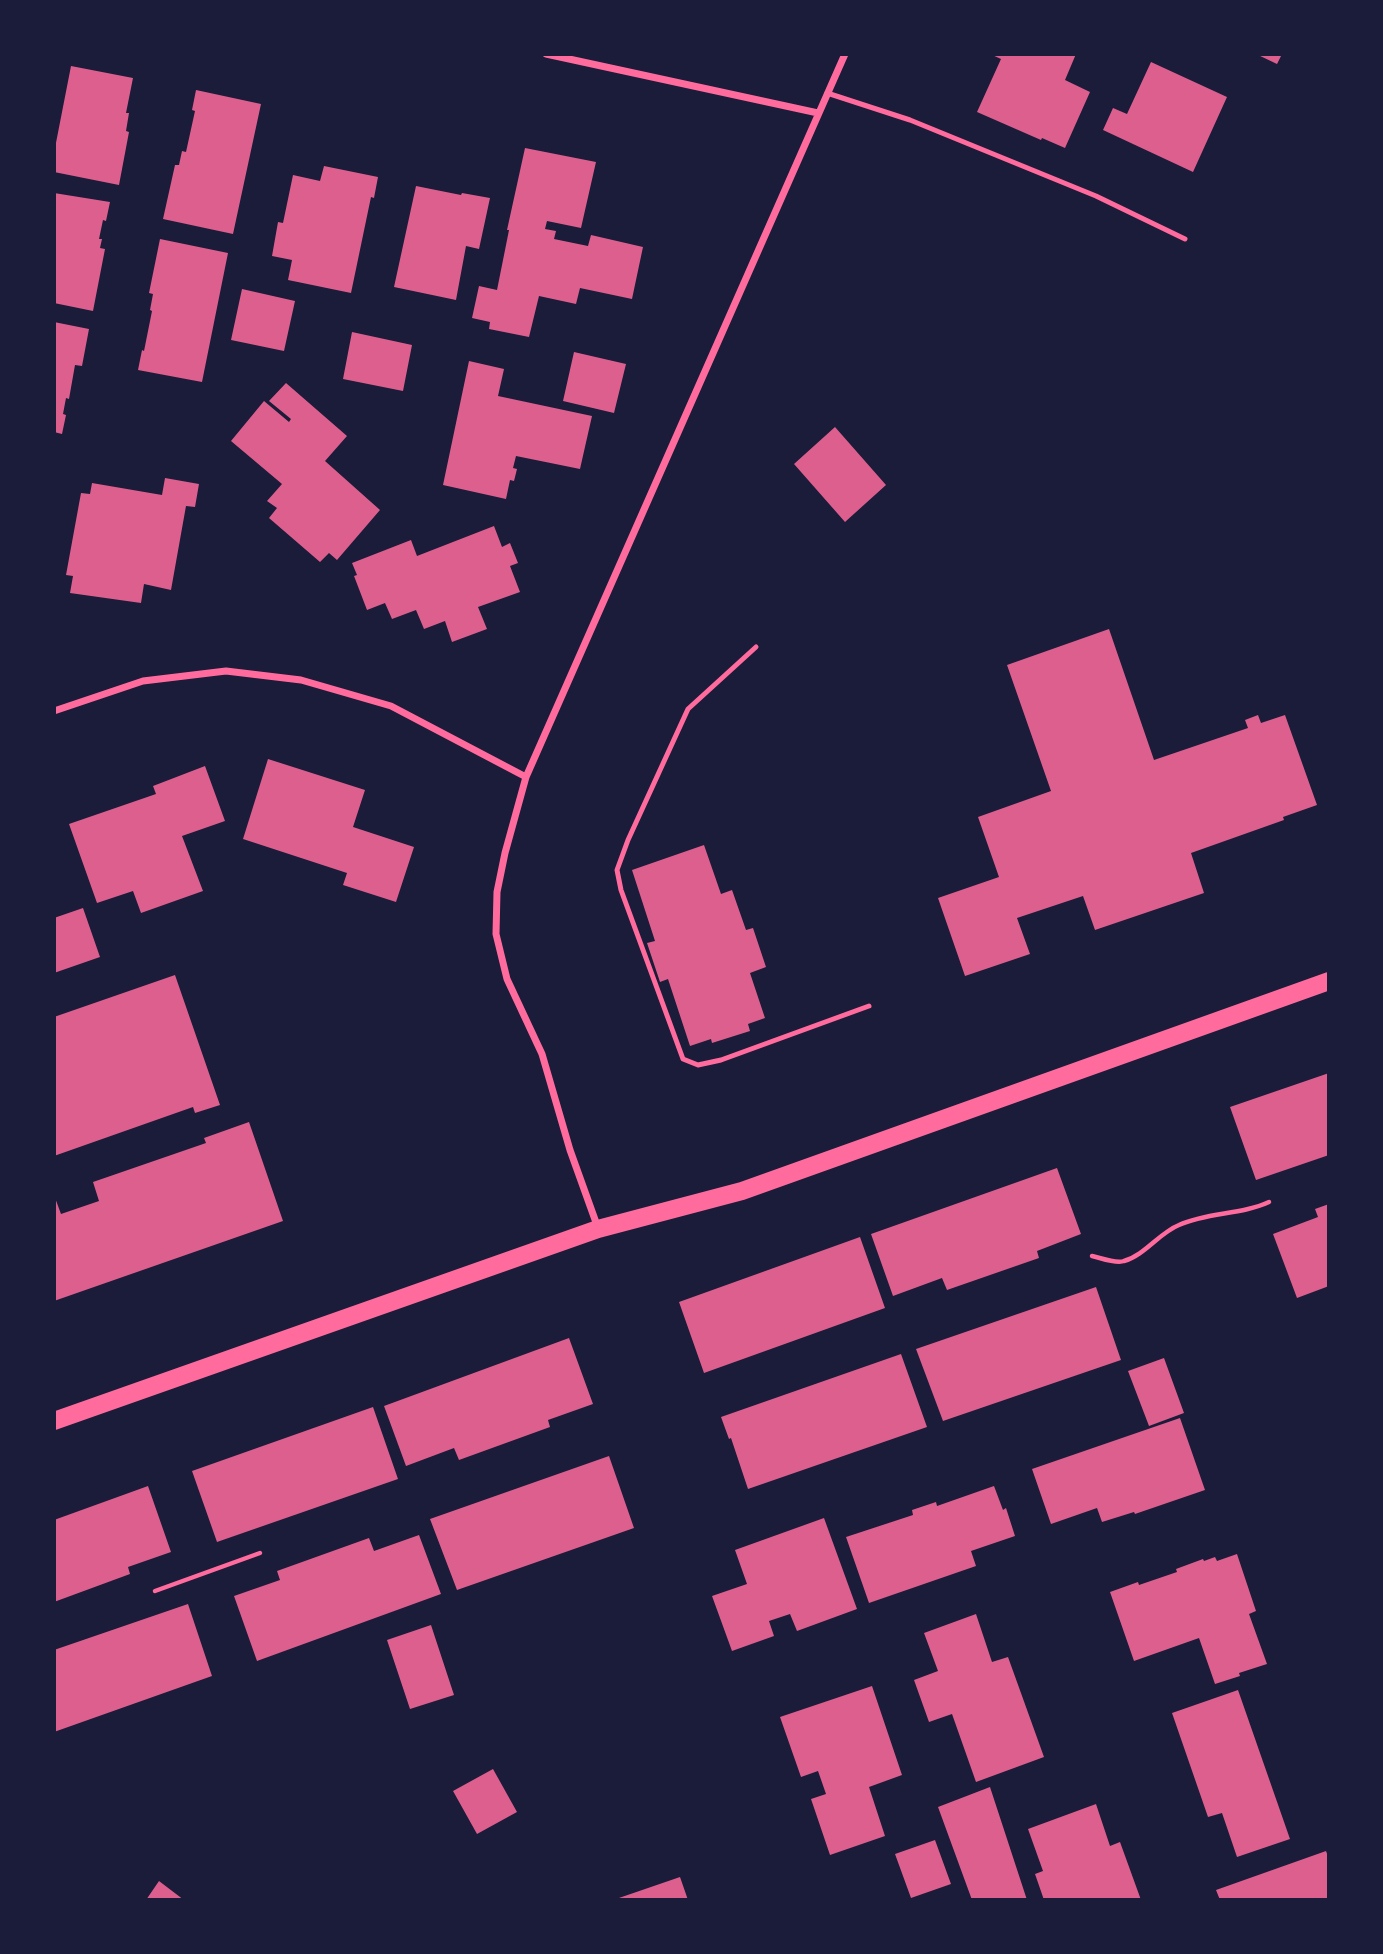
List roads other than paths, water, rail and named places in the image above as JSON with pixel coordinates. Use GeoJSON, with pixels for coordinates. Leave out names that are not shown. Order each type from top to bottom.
{"type":"FeatureCollection","features":[{"type":"Feature","properties":{"kind":"main road"},"geometry":{"type":"LineString","coordinates":[[54,1421],[598,1229],[742,1191],[1329,981]]}},
{"type":"Feature","properties":{"kind":"street"},"geometry":{"type":"LineString","coordinates":[[546,54],[818,113]]}},
{"type":"Feature","properties":{"kind":"street"},"geometry":{"type":"LineString","coordinates":[[598,1229],[570,1150],[542,1054],[507,979],[496,934],[497,892],[505,853],[526,778],[845,54]]}},
{"type":"Feature","properties":{"kind":"street"},"geometry":{"type":"LineString","coordinates":[[54,711],[143,681],[226,671],[301,680],[391,706],[526,778]]}},
{"type":"Feature","properties":{"kind":"lane"},"geometry":{"type":"LineString","coordinates":[[827,93],[911,120],[1096,196],[1185,239]]}},
{"type":"Feature","properties":{"kind":"lane"},"geometry":{"type":"LineString","coordinates":[[756,647],[688,709],[624,850],[617,870],[621,890],[683,1059],[698,1065],[721,1060],[869,1006]]}}]}
